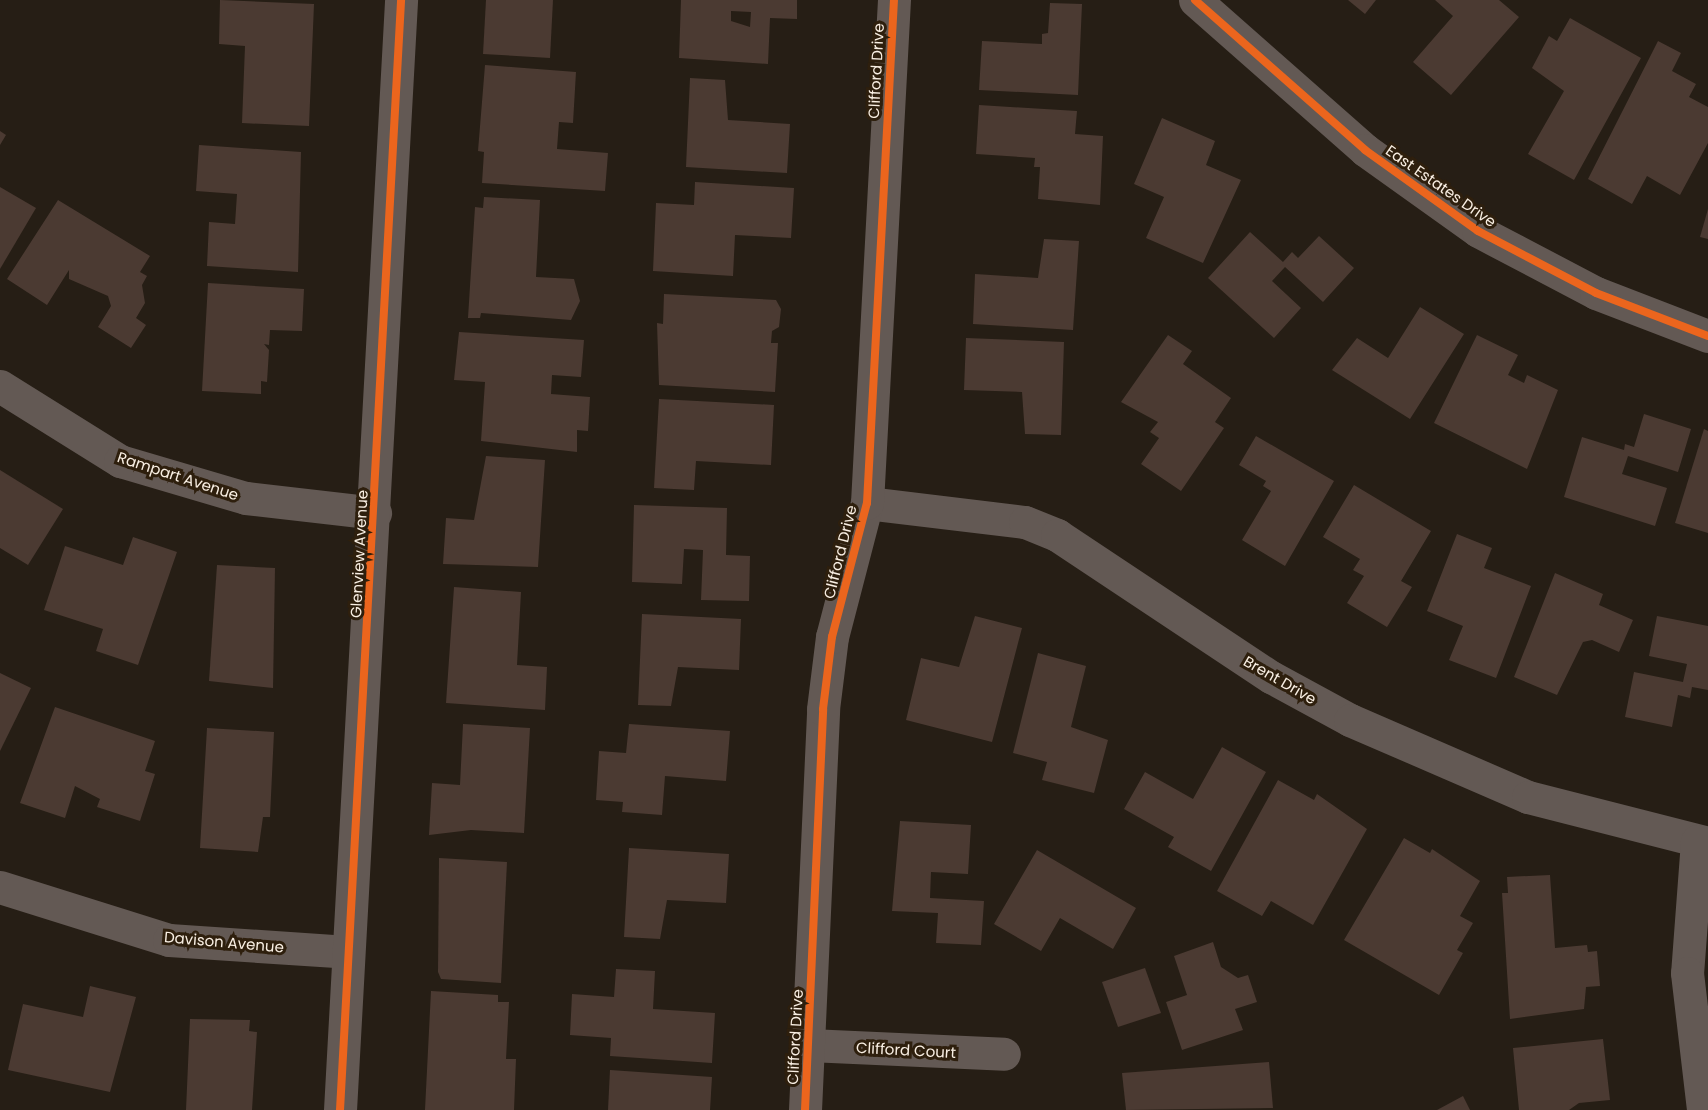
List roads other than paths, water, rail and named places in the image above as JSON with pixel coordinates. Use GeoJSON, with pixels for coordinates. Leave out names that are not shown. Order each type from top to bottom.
{"type":"FeatureCollection","features":[{"type":"Feature","properties":{"kind":"street","name":"Glenview Avenue"},"geometry":{"type":"LineString","coordinates":[[340,1110],[375,513],[401,0]]}},
{"type":"Feature","properties":{"kind":"street","name":"Clifford Drive"},"geometry":{"type":"LineString","coordinates":[[805,1110],[823,709],[832,637],[867,503],[894,0]]}},
{"type":"Feature","properties":{"kind":"street","name":"East Estates Drive"},"geometry":{"type":"LineString","coordinates":[[1195,0],[1365,150],[1478,231],[1596,293],[1708,336]]}},
{"type":"Feature","properties":{"kind":"street","name":"Rampart Avenue"},"geometry":{"type":"LineString","coordinates":[[0,386],[120,461],[246,498],[375,513]]}},
{"type":"Feature","properties":{"kind":"street","name":"Brent Drive"},"geometry":{"type":"LineString","coordinates":[[867,503],[1025,522],[1057,536],[1271,677],[1350,720],[1528,796],[1702,842]]}},
{"type":"Feature","properties":{"kind":"street"},"geometry":{"type":"LineString","coordinates":[[1702,842],[1687,973],[1703,1110]]}},
{"type":"Feature","properties":{"kind":"street","name":"Davison Avenue"},"geometry":{"type":"LineString","coordinates":[[0,886],[169,940],[348,952]]}},
{"type":"Feature","properties":{"kind":"street","name":"Clifford Court"},"geometry":{"type":"LineString","coordinates":[[809,1045],[1004,1054]]}}]}
